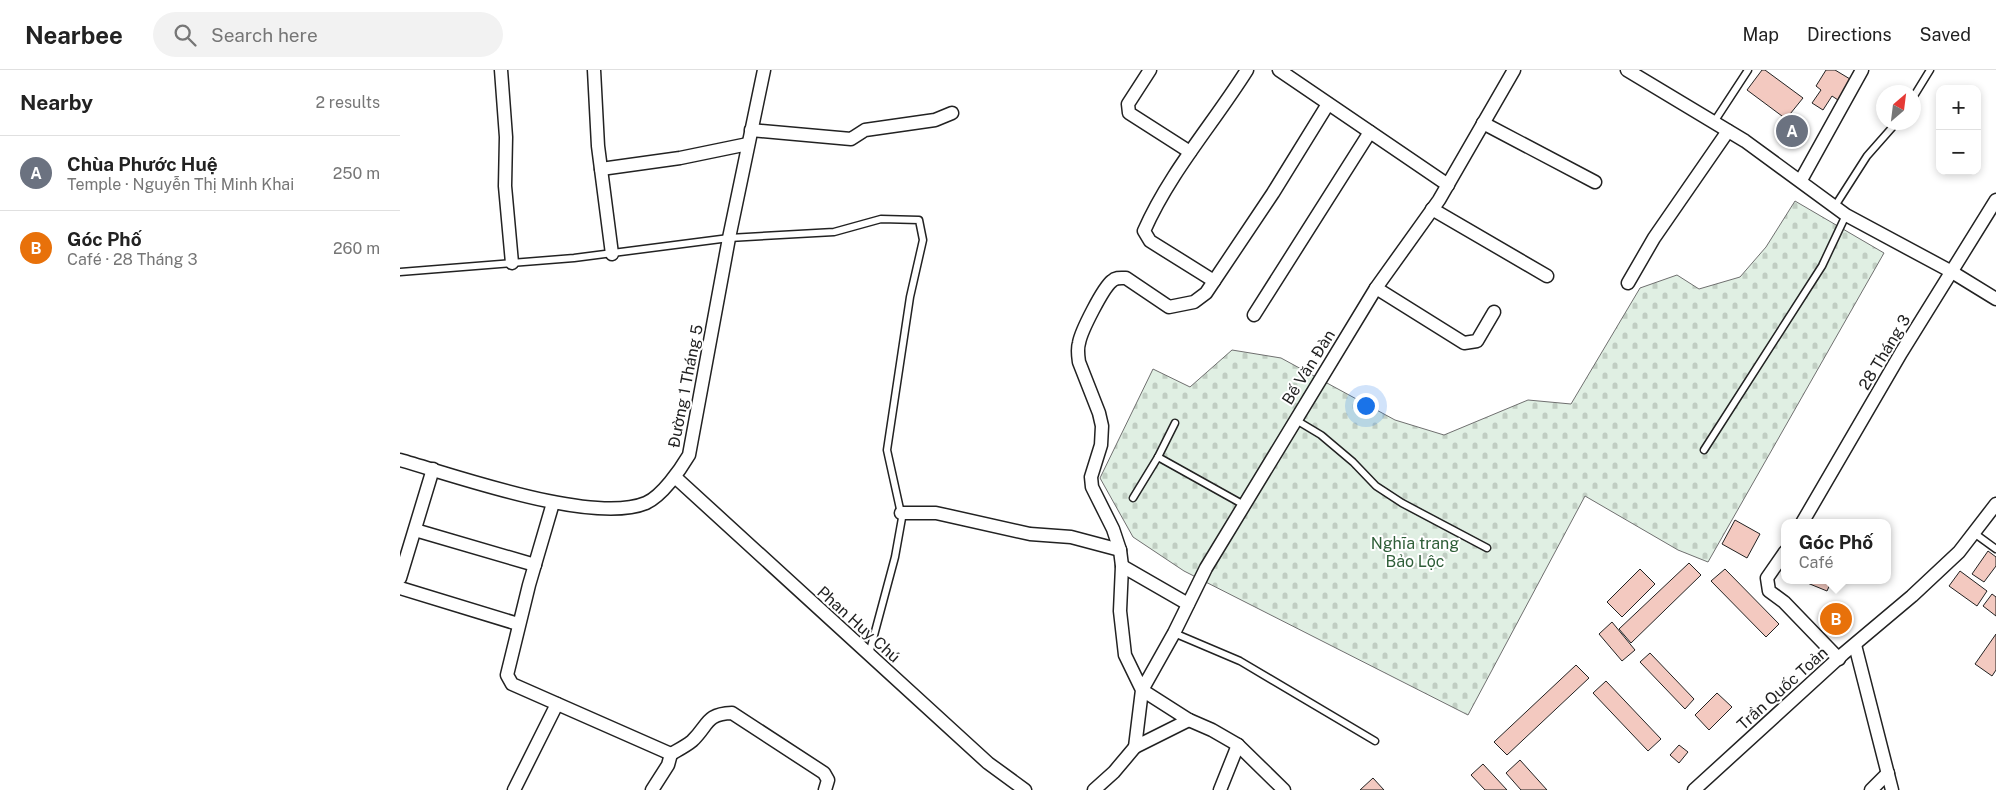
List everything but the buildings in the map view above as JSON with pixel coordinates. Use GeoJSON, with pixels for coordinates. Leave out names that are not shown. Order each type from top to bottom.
{"type":"FeatureCollection","features":[{"type":"Feature","properties":{"kind":"street"},"geometry":{"type":"LineString","coordinates":[[501,70],[506,137],[505,186],[512,263]]}},
{"type":"Feature","properties":{"kind":"street"},"geometry":{"type":"LineString","coordinates":[[594,70],[601,169],[612,254]]}},
{"type":"Feature","properties":{"kind":"street","name":"Đường 1 Tháng 5"},"geometry":{"type":"LineString","coordinates":[[400,460],[553,503],[612,509],[646,503],[675,477],[689,455],[729,238],[764,70]]}},
{"type":"Feature","properties":{"kind":"street"},"geometry":{"type":"LineString","coordinates":[[1150,70],[1128,104],[1127,109],[1129,113],[1190,152]]}},
{"type":"Feature","properties":{"kind":"street"},"geometry":{"type":"LineString","coordinates":[[1214,281],[1150,242],[1144,231],[1154,208],[1247,70]]}},
{"type":"Feature","properties":{"kind":"street"},"geometry":{"type":"LineString","coordinates":[[1278,70],[1448,185]]}},
{"type":"Feature","properties":{"kind":"street","name":"Bế Văn Đàn"},"geometry":{"type":"LineString","coordinates":[[1142,690],[1174,633],[1206,568],[1294,419],[1376,288],[1448,185],[1514,70]]}},
{"type":"Feature","properties":{"kind":"street"},"geometry":{"type":"LineString","coordinates":[[1627,70],[1728,131],[1801,180],[1846,215],[1952,272],[1996,299]]}},
{"type":"Feature","properties":{"kind":"street"},"geometry":{"type":"LineString","coordinates":[[1801,180],[1862,70]]}},
{"type":"Feature","properties":{"kind":"street"},"geometry":{"type":"LineString","coordinates":[[1284,790],[1238,745],[1190,720],[1142,690],[1125,655],[1120,610],[1122,566],[1120,550],[1092,487],[1092,471],[1101,445],[1100,413],[1077,353],[1081,333],[1106,288],[1112,281],[1126,278],[1169,307],[1194,302],[1214,281],[1274,193],[1328,104]]}},
{"type":"Feature","properties":{"kind":"street"},"geometry":{"type":"LineString","coordinates":[[751,130],[851,140],[865,130],[935,120],[952,113]]}},
{"type":"Feature","properties":{"kind":"street"},"geometry":{"type":"LineString","coordinates":[[1483,123],[1595,182]]}},
{"type":"Feature","properties":{"kind":"street"},"geometry":{"type":"LineString","coordinates":[[1628,283],[1654,238],[1728,131]]}},
{"type":"Feature","properties":{"kind":"street"},"geometry":{"type":"LineString","coordinates":[[1254,315],[1370,132]]}},
{"type":"Feature","properties":{"kind":"street"},"geometry":{"type":"LineString","coordinates":[[601,169],[680,158],[748,144]]}},
{"type":"Feature","properties":{"kind":"street","name":"28 Tháng 3"},"geometry":{"type":"LineString","coordinates":[[1804,519],[1901,352],[1996,200]]}},
{"type":"Feature","properties":{"kind":"street"},"geometry":{"type":"LineString","coordinates":[[1432,210],[1547,276]]}},
{"type":"Feature","properties":{"kind":"street"},"geometry":{"type":"LineString","coordinates":[[1376,288],[1464,343],[1477,341],[1494,312]]}},
{"type":"Feature","properties":{"kind":"street"},"geometry":{"type":"LineString","coordinates":[[400,578],[433,469]]}},
{"type":"Feature","properties":{"kind":"street","name":"Phan Huy Chú"},"geometry":{"type":"LineString","coordinates":[[675,477],[988,763],[1026,790]]}},
{"type":"Feature","properties":{"kind":"street"},"geometry":{"type":"LineString","coordinates":[[553,503],[518,624],[507,675],[512,684],[671,754]]}},
{"type":"Feature","properties":{"kind":"street","name":"Trần Quốc Toản"},"geometry":{"type":"LineString","coordinates":[[1694,790],[1959,552],[1996,504]]}},
{"type":"Feature","properties":{"kind":"street"},"geometry":{"type":"LineString","coordinates":[[901,513],[936,512],[1030,534],[1071,537],[1120,550]]}},
{"type":"Feature","properties":{"kind":"street"},"geometry":{"type":"LineString","coordinates":[[415,530],[535,565]]}},
{"type":"Feature","properties":{"kind":"street"},"geometry":{"type":"LineString","coordinates":[[1781,558],[1767,578],[1769,591],[1784,602],[1839,659]]}},
{"type":"Feature","properties":{"kind":"street"},"geometry":{"type":"LineString","coordinates":[[1122,566],[1188,604]]}},
{"type":"Feature","properties":{"kind":"street"},"geometry":{"type":"LineString","coordinates":[[400,588],[518,624]]}},
{"type":"Feature","properties":{"kind":"street"},"geometry":{"type":"LineString","coordinates":[[1855,645],[1892,790]]}},
{"type":"Feature","properties":{"kind":"street"},"geometry":{"type":"LineString","coordinates":[[1135,747],[1142,690]]}},
{"type":"Feature","properties":{"kind":"street"},"geometry":{"type":"LineString","coordinates":[[514,790],[557,704]]}},
{"type":"Feature","properties":{"kind":"street"},"geometry":{"type":"LineString","coordinates":[[654,790],[668,765],[671,754],[692,741],[710,718],[719,714],[732,713],[824,773],[828,780],[825,790]]}},
{"type":"Feature","properties":{"kind":"street"},"geometry":{"type":"LineString","coordinates":[[1094,790],[1114,772],[1135,747],[1190,720]]}},
{"type":"Feature","properties":{"kind":"street"},"geometry":{"type":"LineString","coordinates":[[1220,790],[1238,745]]}},
{"type":"Feature","properties":{"kind":"street"},"geometry":{"type":"LineString","coordinates":[[1871,790],[1888,773]]}},
{"type":"Feature","properties":{"kind":"lane"},"geometry":{"type":"LineString","coordinates":[[1714,122],[1748,70]]}},
{"type":"Feature","properties":{"kind":"lane"},"geometry":{"type":"LineString","coordinates":[[1921,85],[1930,70]]}},
{"type":"Feature","properties":{"kind":"lane"},"geometry":{"type":"LineString","coordinates":[[1835,206],[1867,156],[1890,130]]}},
{"type":"Feature","properties":{"kind":"lane"},"geometry":{"type":"LineString","coordinates":[[1704,450],[1822,266],[1846,215]]}},
{"type":"Feature","properties":{"kind":"lane"},"geometry":{"type":"LineString","coordinates":[[400,272],[612,254],[729,238],[834,232],[882,219],[918,220],[923,240],[910,298],[887,450],[902,518],[895,557],[868,655]]}},
{"type":"Feature","properties":{"kind":"lane"},"geometry":{"type":"LineString","coordinates":[[1294,419],[1321,435],[1353,462],[1376,486],[1396,499],[1487,548]]}},
{"type":"Feature","properties":{"kind":"lane"},"geometry":{"type":"LineString","coordinates":[[1133,498],[1158,457],[1175,423]]}},
{"type":"Feature","properties":{"kind":"lane"},"geometry":{"type":"LineString","coordinates":[[1158,457],[1244,505]]}},
{"type":"Feature","properties":{"kind":"lane"},"geometry":{"type":"LineString","coordinates":[[1974,533],[1996,550]]}},
{"type":"Feature","properties":{"kind":"lane"},"geometry":{"type":"LineString","coordinates":[[1174,633],[1240,662],[1375,742]]}},
{"type":"Feature","properties":{"kind":"green space","name":"Nghĩa trang Bảo Lộc"},"geometry":{"type":"Polygon","coordinates":[[[1795,201],[1884,253],[1708,562],[1678,550],[1585,496],[1468,715],[1184,571],[1133,537],[1100,478],[1153,369],[1190,387],[1232,350],[1281,358],[1395,420],[1444,435],[1528,400],[1571,404],[1640,288],[1677,275],[1699,289],[1740,277],[1766,247],[1795,201]]]}},
{"type":"Feature","properties":{"kind":"place","name":"Chùa Phước Huệ"},"geometry":{"type":"Point","coordinates":[1792,131]}},
{"type":"Feature","properties":{"kind":"place","name":"Góc Phố"},"geometry":{"type":"Point","coordinates":[1836,619]}}]}
